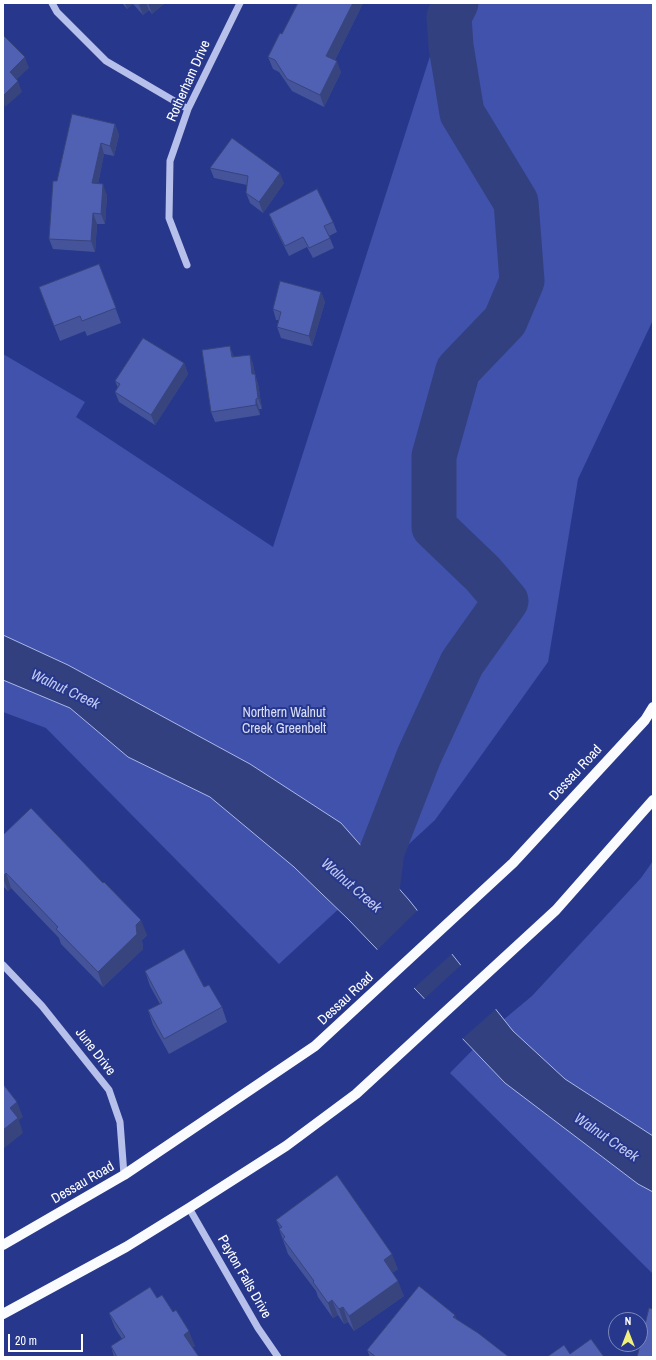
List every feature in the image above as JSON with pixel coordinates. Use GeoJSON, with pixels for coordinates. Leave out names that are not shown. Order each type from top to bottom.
{"type":"FeatureCollection","features":[{"type":"Feature","properties":{"kind":"main road","name":"Dessau Road"},"geometry":{"type":"LineString","coordinates":[[3,1245],[124,1175],[315,1046],[513,863],[645,720],[653,708]]}},
{"type":"Feature","properties":{"kind":"main road"},"geometry":{"type":"LineString","coordinates":[[3,1314],[126,1247],[189,1208],[286,1146],[356,1094],[556,910],[653,800]]}},
{"type":"Feature","properties":{"kind":"street"},"geometry":{"type":"LineString","coordinates":[[52,3],[57,12],[106,61],[188,109]]}},
{"type":"Feature","properties":{"kind":"street","name":"Rotherham Drive"},"geometry":{"type":"LineString","coordinates":[[187,266],[169,218],[170,161],[188,109],[240,3]]}},
{"type":"Feature","properties":{"kind":"street","name":"June Drive"},"geometry":{"type":"LineString","coordinates":[[3,965],[42,1006],[109,1090],[120,1122],[124,1175]]}},
{"type":"Feature","properties":{"kind":"street","name":"Payton Falls Drive"},"geometry":{"type":"LineString","coordinates":[[189,1208],[258,1328],[278,1357]]}},
{"type":"Feature","properties":{"kind":"green space","name":"Northern Walnut Creek Greenbelt"},"geometry":{"type":"Polygon","coordinates":[[[447,3],[653,3],[653,320],[578,479],[548,662],[435,820],[279,964],[46,728],[3,712],[3,354],[85,402],[76,417],[273,547],[447,3]]]}},
{"type":"Feature","properties":{"kind":"green space"},"geometry":{"type":"Polygon","coordinates":[[[653,861],[653,1274],[450,1073],[496,1026],[532,996],[641,878],[653,861]]]}},
{"type":"Feature","properties":{"kind":"water","name":"Walnut Creek"},"geometry":{"type":"Polygon","coordinates":[[[3,635],[68,665],[250,764],[341,823],[409,900],[513,1031],[565,1079],[653,1136],[653,1192],[638,1184],[505,1083],[349,920],[294,867],[210,797],[128,757],[70,708],[3,680],[3,635]]]}},
{"type":"Feature","properties":{"kind":"pier"},"geometry":{"type":"Polygon","coordinates":[[[419,909],[453,953],[413,989],[376,951],[419,909]]]}},
{"type":"Feature","properties":{"kind":"pier"},"geometry":{"type":"Polygon","coordinates":[[[462,964],[497,1008],[461,1040],[423,1000],[462,964]]]}},
{"type":"Feature","properties":{"kind":"building"},"geometry":{"type":"Polygon","coordinates":[[[298,3],[353,3],[326,56],[337,61],[320,95],[287,79],[275,60],[268,57],[298,3]]]}},
{"type":"Feature","properties":{"kind":"building"},"geometry":{"type":"Polygon","coordinates":[[[3,35],[25,57],[10,72],[18,81],[3,96],[3,35]]]}},
{"type":"Feature","properties":{"kind":"building"},"geometry":{"type":"Polygon","coordinates":[[[72,114],[115,124],[110,146],[101,143],[92,183],[103,184],[101,214],[93,213],[91,241],[49,239],[53,181],[57,181],[72,114]]]}},
{"type":"Feature","properties":{"kind":"building"},"geometry":{"type":"Polygon","coordinates":[[[232,138],[280,173],[259,202],[246,193],[248,176],[210,168],[232,138]]]}},
{"type":"Feature","properties":{"kind":"building"},"geometry":{"type":"Polygon","coordinates":[[[317,189],[333,222],[324,226],[330,238],[309,248],[303,237],[285,246],[269,214],[317,189]]]}},
{"type":"Feature","properties":{"kind":"building"},"geometry":{"type":"Polygon","coordinates":[[[99,264],[116,308],[82,321],[80,316],[54,326],[39,287],[99,264]]]}},
{"type":"Feature","properties":{"kind":"building"},"geometry":{"type":"Polygon","coordinates":[[[280,281],[321,292],[309,336],[277,327],[281,312],[273,309],[280,281]]]}},
{"type":"Feature","properties":{"kind":"building"},"geometry":{"type":"Polygon","coordinates":[[[143,338],[184,363],[151,415],[115,392],[120,384],[115,381],[143,338]]]}},
{"type":"Feature","properties":{"kind":"building"},"geometry":{"type":"Polygon","coordinates":[[[230,346],[232,357],[250,355],[252,374],[255,374],[258,398],[256,399],[256,405],[211,412],[202,350],[230,346]]]}},
{"type":"Feature","properties":{"kind":"building"},"geometry":{"type":"Polygon","coordinates":[[[31,808],[141,920],[136,925],[137,934],[98,972],[56,929],[58,927],[6,873],[3,876],[3,835],[31,808]]]}},
{"type":"Feature","properties":{"kind":"building"},"geometry":{"type":"Polygon","coordinates":[[[184,949],[204,987],[209,985],[222,1007],[164,1039],[148,1010],[162,1003],[145,971],[184,949]]]}},
{"type":"Feature","properties":{"kind":"building"},"geometry":{"type":"Polygon","coordinates":[[[3,1084],[17,1102],[10,1108],[18,1118],[3,1130],[3,1084]]]}},
{"type":"Feature","properties":{"kind":"building"},"geometry":{"type":"Polygon","coordinates":[[[337,1175],[392,1254],[384,1260],[398,1281],[349,1316],[343,1307],[339,1309],[332,1300],[328,1303],[313,1282],[314,1281],[283,1239],[285,1237],[279,1229],[282,1227],[276,1220],[337,1175]]]}},
{"type":"Feature","properties":{"kind":"building"},"geometry":{"type":"Polygon","coordinates":[[[419,1286],[455,1315],[453,1317],[478,1333],[509,1357],[376,1357],[367,1350],[419,1286]]]}},
{"type":"Feature","properties":{"kind":"building"},"geometry":{"type":"Polygon","coordinates":[[[150,1287],[157,1298],[162,1295],[173,1312],[176,1310],[189,1331],[184,1335],[199,1357],[117,1357],[111,1346],[125,1337],[109,1313],[150,1287]]]}},
{"type":"Feature","properties":{"kind":"building"},"geometry":{"type":"Polygon","coordinates":[[[649,1308],[653,1309],[653,1357],[637,1357],[638,1352],[648,1352],[649,1308]]]}},
{"type":"Feature","properties":{"kind":"building"},"geometry":{"type":"Polygon","coordinates":[[[591,1339],[604,1357],[547,1357],[564,1345],[570,1354],[591,1339]]]}},
{"type":"Feature","properties":{"kind":"waterway","name":"Walnut Creek"},"geometry":{"type":"LineString","coordinates":[[375,905],[382,851],[419,756],[462,663],[506,601],[483,574],[434,527],[434,456],[458,370],[505,321],[522,281],[516,202],[462,113],[451,46],[449,17],[456,3]]}}]}
